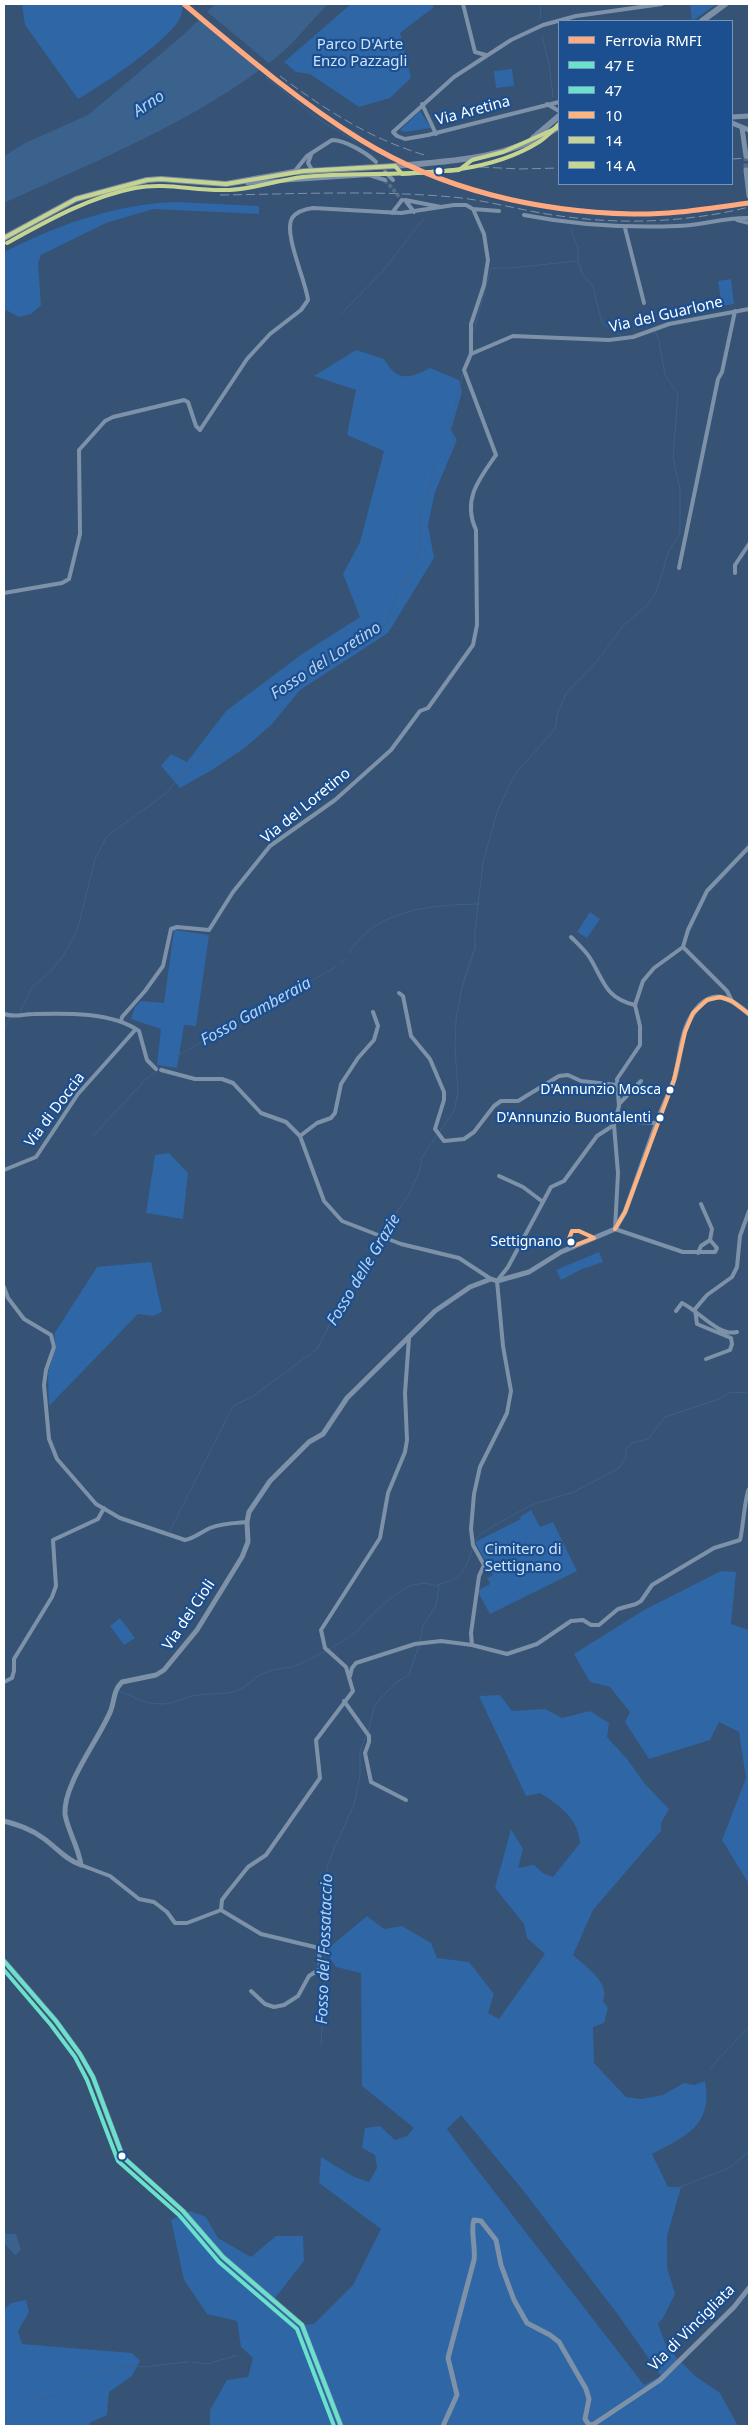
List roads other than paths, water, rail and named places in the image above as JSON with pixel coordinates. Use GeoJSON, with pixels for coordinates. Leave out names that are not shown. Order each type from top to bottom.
{"type":"FeatureCollection","features":[{"type":"Feature","properties":{"kind":"main road"},"geometry":{"type":"LineString","coordinates":[[703,20],[725,4]]}},
{"type":"Feature","properties":{"kind":"main road"},"geometry":{"type":"LineString","coordinates":[[528,142],[558,117]]}},
{"type":"Feature","properties":{"kind":"main road"},"geometry":{"type":"LineString","coordinates":[[4,238],[76,199],[140,182],[161,179],[219,184],[242,183],[312,170],[472,160],[503,152],[558,127]]}},
{"type":"Feature","properties":{"kind":"street"},"geometry":{"type":"LineString","coordinates":[[463,4],[475,52],[486,55]]}},
{"type":"Feature","properties":{"kind":"street"},"geometry":{"type":"LineString","coordinates":[[563,20],[595,12],[662,4]]}},
{"type":"Feature","properties":{"kind":"street"},"geometry":{"type":"LineString","coordinates":[[436,134],[422,104],[454,77],[486,55],[511,40],[543,25],[558,21]]}},
{"type":"Feature","properties":{"kind":"street","name":"Via Aretina"},"geometry":{"type":"LineString","coordinates":[[422,104],[394,130],[396,136],[405,139],[436,134],[558,102]]}},
{"type":"Feature","properties":{"kind":"street"},"geometry":{"type":"LineString","coordinates":[[547,104],[558,110]]}},
{"type":"Feature","properties":{"kind":"street"},"geometry":{"type":"LineString","coordinates":[[733,117],[749,116]]}},
{"type":"Feature","properties":{"kind":"street"},"geometry":{"type":"LineString","coordinates":[[742,117],[741,127],[746,156]]}},
{"type":"Feature","properties":{"kind":"street"},"geometry":{"type":"LineString","coordinates":[[733,123],[749,130]]}},
{"type":"Feature","properties":{"kind":"street"},"geometry":{"type":"LineString","coordinates":[[294,172],[312,152],[326,142],[337,140],[366,154],[376,162]]}},
{"type":"Feature","properties":{"kind":"street"},"geometry":{"type":"LineString","coordinates":[[312,152],[308,163],[312,170]]}},
{"type":"Feature","properties":{"kind":"street"},"geometry":{"type":"LineString","coordinates":[[746,170],[749,196]]}},
{"type":"Feature","properties":{"kind":"street"},"geometry":{"type":"LineString","coordinates":[[386,172],[393,180]]}},
{"type":"Feature","properties":{"kind":"street"},"geometry":{"type":"LineString","coordinates":[[242,183],[275,183],[306,178],[369,175],[385,180]]}},
{"type":"Feature","properties":{"kind":"street"},"geometry":{"type":"LineString","coordinates":[[404,199],[443,207]]}},
{"type":"Feature","properties":{"kind":"street"},"geometry":{"type":"LineString","coordinates":[[404,199],[414,212]]}},
{"type":"Feature","properties":{"kind":"street"},"geometry":{"type":"LineString","coordinates":[[392,212],[404,199]]}},
{"type":"Feature","properties":{"kind":"street"},"geometry":{"type":"LineString","coordinates":[[401,213],[404,199]]}},
{"type":"Feature","properties":{"kind":"street"},"geometry":{"type":"LineString","coordinates":[[4,593],[62,583],[69,579],[80,534],[79,450],[105,421],[113,417],[184,400],[188,402],[196,426],[200,430],[247,359],[270,334],[301,310],[308,300],[290,232],[292,219],[296,215],[303,210],[313,208],[401,213],[466,205],[473,209],[499,211]]}},
{"type":"Feature","properties":{"kind":"street","name":"Via del Loretino"},"geometry":{"type":"LineString","coordinates":[[121,1022],[122,1017],[145,991],[163,966],[171,929],[177,927],[209,930],[233,892],[270,846],[334,800],[390,750],[420,711],[428,708],[473,645],[477,626],[476,530],[470,517],[474,486],[496,455],[466,376],[466,362],[471,354],[470,324],[484,285],[488,260],[484,234],[473,209]]}},
{"type":"Feature","properties":{"kind":"street"},"geometry":{"type":"LineString","coordinates":[[524,215],[566,222],[625,228],[680,226],[728,218],[749,218]]}},
{"type":"Feature","properties":{"kind":"street"},"geometry":{"type":"LineString","coordinates":[[728,218],[749,222]]}},
{"type":"Feature","properties":{"kind":"street"},"geometry":{"type":"LineString","coordinates":[[625,228],[644,303]]}},
{"type":"Feature","properties":{"kind":"street","name":"Via del Guarlone"},"geometry":{"type":"LineString","coordinates":[[471,354],[513,336],[608,340],[654,330],[669,324],[749,309]]}},
{"type":"Feature","properties":{"kind":"street"},"geometry":{"type":"LineString","coordinates":[[679,568],[718,379],[722,372],[735,311]]}},
{"type":"Feature","properties":{"kind":"street"},"geometry":{"type":"LineString","coordinates":[[735,573],[735,564],[749,544]]}},
{"type":"Feature","properties":{"kind":"street"},"geometry":{"type":"LineString","coordinates":[[615,1229],[618,1173],[614,1123],[619,1104],[617,1084],[619,1075],[640,1041],[635,1004],[643,981],[648,973],[683,947],[688,930],[707,891],[749,847]]}},
{"type":"Feature","properties":{"kind":"street"},"geometry":{"type":"LineString","coordinates":[[571,938],[590,958],[608,992],[625,1002],[635,1004]]}},
{"type":"Feature","properties":{"kind":"street"},"geometry":{"type":"LineString","coordinates":[[683,947],[727,991],[731,999],[749,1014]]}},
{"type":"Feature","properties":{"kind":"street"},"geometry":{"type":"LineString","coordinates":[[399,993],[403,996],[412,1036],[430,1059],[444,1092],[441,1110],[436,1122],[438,1136],[450,1142],[464,1139],[474,1132],[494,1106],[501,1102],[518,1101],[559,1076],[568,1075],[581,1081],[617,1084]]}},
{"type":"Feature","properties":{"kind":"street"},"geometry":{"type":"LineString","coordinates":[[161,1070],[195,1079],[222,1079],[233,1083],[261,1113],[285,1121],[300,1136],[324,1201],[342,1221],[401,1244],[459,1258],[490,1279],[497,1281],[529,1272],[571,1247],[615,1229],[625,1212],[656,1123],[675,1076],[679,1047],[691,1019],[701,1004],[713,998],[731,999]]}},
{"type":"Feature","properties":{"kind":"street"},"geometry":{"type":"LineString","coordinates":[[300,1136],[317,1123],[331,1118],[335,1113],[341,1084],[358,1058],[374,1040],[378,1026],[373,1012]]}},
{"type":"Feature","properties":{"kind":"street"},"geometry":{"type":"LineString","coordinates":[[4,1014],[13,1017],[27,1014],[65,1013],[121,1022],[136,1029],[143,1040],[147,1060],[156,1069]]}},
{"type":"Feature","properties":{"kind":"street","name":"Via di Doccia"},"geometry":{"type":"LineString","coordinates":[[4,1170],[36,1157],[78,1094],[136,1029]]}},
{"type":"Feature","properties":{"kind":"street"},"geometry":{"type":"LineString","coordinates":[[619,1104],[642,1081]]}},
{"type":"Feature","properties":{"kind":"street"},"geometry":{"type":"LineString","coordinates":[[472,1645],[471,1634],[479,1576],[484,1565],[473,1545],[471,1529],[474,1494],[480,1468],[507,1414],[511,1391],[503,1346],[497,1281],[508,1267],[550,1187],[567,1178],[597,1136],[614,1123],[656,1123]]}},
{"type":"Feature","properties":{"kind":"street"},"geometry":{"type":"LineString","coordinates":[[499,1176],[523,1187],[543,1202]]}},
{"type":"Feature","properties":{"kind":"street"},"geometry":{"type":"LineString","coordinates":[[698,1253],[701,1246],[710,1240],[712,1229],[701,1204]]}},
{"type":"Feature","properties":{"kind":"street"},"geometry":{"type":"LineString","coordinates":[[706,1359],[730,1350],[731,1338],[697,1324],[695,1309],[707,1295],[732,1277],[737,1267],[740,1236],[749,1211]]}},
{"type":"Feature","properties":{"kind":"street"},"geometry":{"type":"LineString","coordinates":[[615,1229],[683,1252],[715,1252],[717,1248],[710,1240]]}},
{"type":"Feature","properties":{"kind":"street"},"geometry":{"type":"LineString","coordinates":[[571,1247],[569,1239],[572,1231],[578,1230],[595,1238]]}},
{"type":"Feature","properties":{"kind":"street","name":"Via dei Cioli"},"geometry":{"type":"LineString","coordinates":[[81,1865],[74,1837],[65,1815],[67,1799],[86,1755],[111,1709],[114,1694],[122,1682],[156,1675],[164,1670],[181,1652],[242,1557],[248,1542],[247,1522],[256,1500],[270,1481],[309,1442],[323,1434],[347,1398],[383,1360],[409,1338],[441,1306],[470,1287],[490,1279]]}},
{"type":"Feature","properties":{"kind":"street"},"geometry":{"type":"LineString","coordinates":[[4,1286],[8,1298],[24,1319],[52,1335],[54,1346],[46,1370],[44,1385],[52,1450],[93,1500],[120,1518],[185,1540],[222,1524],[247,1522]]}},
{"type":"Feature","properties":{"kind":"street"},"geometry":{"type":"LineString","coordinates":[[676,1312],[682,1303],[695,1309],[720,1331],[730,1334],[737,1332]]}},
{"type":"Feature","properties":{"kind":"street"},"geometry":{"type":"LineString","coordinates":[[221,1910],[225,1896],[248,1867],[266,1855],[320,1778],[316,1740],[353,1691],[350,1676],[340,1659],[325,1648],[321,1630],[380,1538],[388,1493],[405,1452],[407,1440],[405,1393],[409,1338]]}},
{"type":"Feature","properties":{"kind":"street"},"geometry":{"type":"LineString","coordinates":[[350,1676],[352,1668],[356,1663],[415,1644],[441,1641],[472,1645],[507,1654],[537,1644],[571,1621],[583,1620],[592,1625],[599,1625],[618,1608],[641,1601],[652,1585],[714,1548],[740,1540],[746,1509],[745,1495],[749,1489]]}},
{"type":"Feature","properties":{"kind":"street"},"geometry":{"type":"LineString","coordinates":[[4,1682],[12,1678],[14,1659],[52,1597],[56,1586],[53,1540],[98,1519],[104,1508]]}},
{"type":"Feature","properties":{"kind":"street"},"geometry":{"type":"LineString","coordinates":[[344,1702],[368,1736],[369,1742],[365,1753],[371,1782],[406,1800]]}},
{"type":"Feature","properties":{"kind":"street"},"geometry":{"type":"LineString","coordinates":[[4,1821],[23,1826],[43,1838],[63,1855],[81,1865],[110,1876],[139,1899],[154,1902],[167,1912],[174,1923],[187,1923],[221,1910]]}},
{"type":"Feature","properties":{"kind":"street"},"geometry":{"type":"LineString","coordinates":[[221,1910],[261,1934],[319,1948],[320,1969],[309,1976],[298,1996],[292,2000],[274,2007],[265,2004],[251,1991]]}},
{"type":"Feature","properties":{"kind":"street"},"geometry":{"type":"LineString","coordinates":[[4,1960],[61,2028],[80,2054],[93,2077],[124,2157],[183,2211],[211,2246],[304,2327],[341,2426]]}},
{"type":"Feature","properties":{"kind":"street","name":"Via di Vincigliata"},"geometry":{"type":"LineString","coordinates":[[443,2426],[457,2395],[448,2358],[474,2260],[475,2245],[471,2227],[474,2220],[481,2221],[496,2240],[501,2265],[514,2300],[527,2323],[555,2338],[567,2355],[586,2389],[589,2399],[585,2419],[589,2425],[594,2424],[660,2380],[734,2307],[749,2288]]}},
{"type":"Feature","properties":{"kind":"water","name":"Arno"},"geometry":{"type":"Polygon","coordinates":[[[215,4],[328,4],[278,56],[214,100],[146,138],[4,203],[4,156],[25,143],[88,115],[182,36],[215,4]]]}},
{"type":"Feature","properties":{"kind":"water"},"geometry":{"type":"Polygon","coordinates":[[[4,2234],[16,2234],[21,2250],[15,2255],[4,2243],[4,2234]]]}},
{"type":"Feature","properties":{"kind":"waterway"},"geometry":{"type":"LineString","coordinates":[[540,18],[541,4]]}},
{"type":"Feature","properties":{"kind":"waterway"},"geometry":{"type":"LineString","coordinates":[[542,36],[549,64],[553,97]]}},
{"type":"Feature","properties":{"kind":"waterway"},"geometry":{"type":"LineString","coordinates":[[266,77],[318,119],[355,141]]}},
{"type":"Feature","properties":{"kind":"waterway"},"geometry":{"type":"LineString","coordinates":[[341,314],[382,272],[424,218]]}},
{"type":"Feature","properties":{"kind":"waterway"},"geometry":{"type":"LineString","coordinates":[[571,229],[578,248],[578,261],[582,273],[593,287],[602,323],[623,337]]}},
{"type":"Feature","properties":{"kind":"waterway","name":"Fosso del Loretino"},"geometry":{"type":"LineString","coordinates":[[472,337],[491,268],[511,268],[577,261]]}},
{"type":"Feature","properties":{"kind":"waterway","name":"Fosso delle Grazie"},"geometry":{"type":"LineString","coordinates":[[170,1531],[233,1406],[252,1397],[317,1349],[337,1310],[377,1254],[394,1216],[409,1194],[420,1170],[422,1157],[454,1111],[458,1092],[455,1048],[456,1019],[462,987],[475,948],[475,931],[483,862],[497,812],[515,774],[555,729],[558,712],[567,692],[597,661],[624,625],[647,605],[656,593],[669,550],[680,534],[680,489],[673,457],[678,394],[665,375],[659,341],[655,331]]}},
{"type":"Feature","properties":{"kind":"waterway","name":"Fosso del Loretino"},"geometry":{"type":"LineString","coordinates":[[467,359],[470,348]]}},
{"type":"Feature","properties":{"kind":"waterway","name":"Fosso del Loretino"},"geometry":{"type":"LineString","coordinates":[[19,1014],[32,987],[51,971],[63,956],[77,931],[95,859],[107,836],[164,795],[196,760],[219,748],[271,696],[343,647],[352,644],[373,629],[384,626],[397,595],[418,556],[421,533],[420,518],[428,494],[435,462],[455,444],[450,427],[463,373]]}},
{"type":"Feature","properties":{"kind":"waterway","name":"Fosso Gamberaia"},"geometry":{"type":"LineString","coordinates":[[349,953],[360,938],[389,918],[424,908],[478,904]]}},
{"type":"Feature","properties":{"kind":"waterway","name":"Fosso Gamberaia"},"geometry":{"type":"LineString","coordinates":[[341,963],[346,959]]}},
{"type":"Feature","properties":{"kind":"waterway","name":"Fosso Gamberaia"},"geometry":{"type":"LineString","coordinates":[[177,1056],[336,967]]}},
{"type":"Feature","properties":{"kind":"waterway","name":"Fosso del Loretino"},"geometry":{"type":"LineString","coordinates":[[4,1030],[9,1019],[13,1017]]}},
{"type":"Feature","properties":{"kind":"waterway","name":"Fosso Gamberaia"},"geometry":{"type":"LineString","coordinates":[[92,1137],[146,1079],[169,1062]]}},
{"type":"Feature","properties":{"kind":"waterway"},"geometry":{"type":"LineString","coordinates":[[474,1541],[483,1532],[531,1505],[574,1492],[619,1468],[626,1458],[626,1450],[632,1443],[648,1439],[665,1417],[719,1399],[728,1393],[749,1392]]}},
{"type":"Feature","properties":{"kind":"waterway"},"geometry":{"type":"LineString","coordinates":[[119,1691],[144,1701],[162,1704],[203,1694],[227,1693],[240,1690],[268,1671],[300,1664],[340,1643],[354,1634],[384,1604],[405,1589],[413,1585],[423,1584],[436,1586],[455,1579],[464,1569],[473,1547]]}},
{"type":"Feature","properties":{"kind":"waterway","name":"Fosso del Fossataccio"},"geometry":{"type":"LineString","coordinates":[[420,1641],[423,1625],[436,1606],[439,1585]]}},
{"type":"Feature","properties":{"kind":"waterway","name":"Fosso del Fossataccio"},"geometry":{"type":"LineString","coordinates":[[368,1733],[374,1708],[379,1700],[397,1682],[409,1675],[419,1645]]}},
{"type":"Feature","properties":{"kind":"waterway","name":"Fosso del Fossataccio"},"geometry":{"type":"LineString","coordinates":[[321,2045],[326,1951],[324,1918],[327,1868],[354,1805],[360,1775],[360,1751],[366,1736]]}},
{"type":"Feature","properties":{"kind":"waterway"},"geometry":{"type":"LineString","coordinates":[[710,2068],[749,2027]]}},
{"type":"Feature","properties":{"kind":"waterway"},"geometry":{"type":"LineString","coordinates":[[667,2192],[729,2168],[749,2152]]}},
{"type":"Feature","properties":{"kind":"waterway"},"geometry":{"type":"LineString","coordinates":[[193,2362],[207,2364],[238,2355]]}},
{"type":"Feature","properties":{"kind":"waterway"},"geometry":{"type":"LineString","coordinates":[[4,2419],[22,2413],[34,2401],[55,2395],[84,2378],[111,2369],[124,2366],[144,2367],[187,2362]]}},
{"type":"Feature","properties":{"kind":"tunnel"},"geometry":{"type":"LineString","coordinates":[[746,156],[746,170]]}},
{"type":"Feature","properties":{"kind":"tunnel"},"geometry":{"type":"LineString","coordinates":[[385,180],[402,200]]}},
{"type":"Feature","properties":{"kind":"railway"},"geometry":{"type":"LineString","coordinates":[[280,76],[315,101],[369,133],[428,156]]}},
{"type":"Feature","properties":{"kind":"railway"},"geometry":{"type":"LineString","coordinates":[[733,159],[749,158]]}},
{"type":"Feature","properties":{"kind":"railway"},"geometry":{"type":"LineString","coordinates":[[480,167],[558,168]]}},
{"type":"Feature","properties":{"kind":"railway"},"geometry":{"type":"LineString","coordinates":[[220,195],[336,193],[423,195],[465,198],[540,213],[578,218],[627,221],[676,219],[749,207]]}},
{"type":"Feature","properties":{"kind":"rail line","name":"RMFI"},"geometry":{"type":"LineString","coordinates":[[184,4],[270,75],[338,125],[392,157],[458,185],[526,203],[561,209],[597,212],[661,213],[749,203]]}},
{"type":"Feature","properties":{"kind":"place","name":"D'Annunzio Mosca"},"geometry":{"type":"Point","coordinates":[670,1090]}},
{"type":"Feature","properties":{"kind":"place","name":"D'Annunzio Buontalenti"},"geometry":{"type":"Point","coordinates":[660,1118]}},
{"type":"Feature","properties":{"kind":"place","name":"Settignano"},"geometry":{"type":"Point","coordinates":[571,1242]}},
{"type":"Feature","properties":{"kind":"park label","name":"Parco D'Arte Enzo Pazzagli"},"geometry":{"type":"Point","coordinates":[360,54]}},
{"type":"Feature","properties":{"kind":"park label","name":"Cimitero di Settignano"},"geometry":{"type":"Point","coordinates":[523,1558]}}]}
